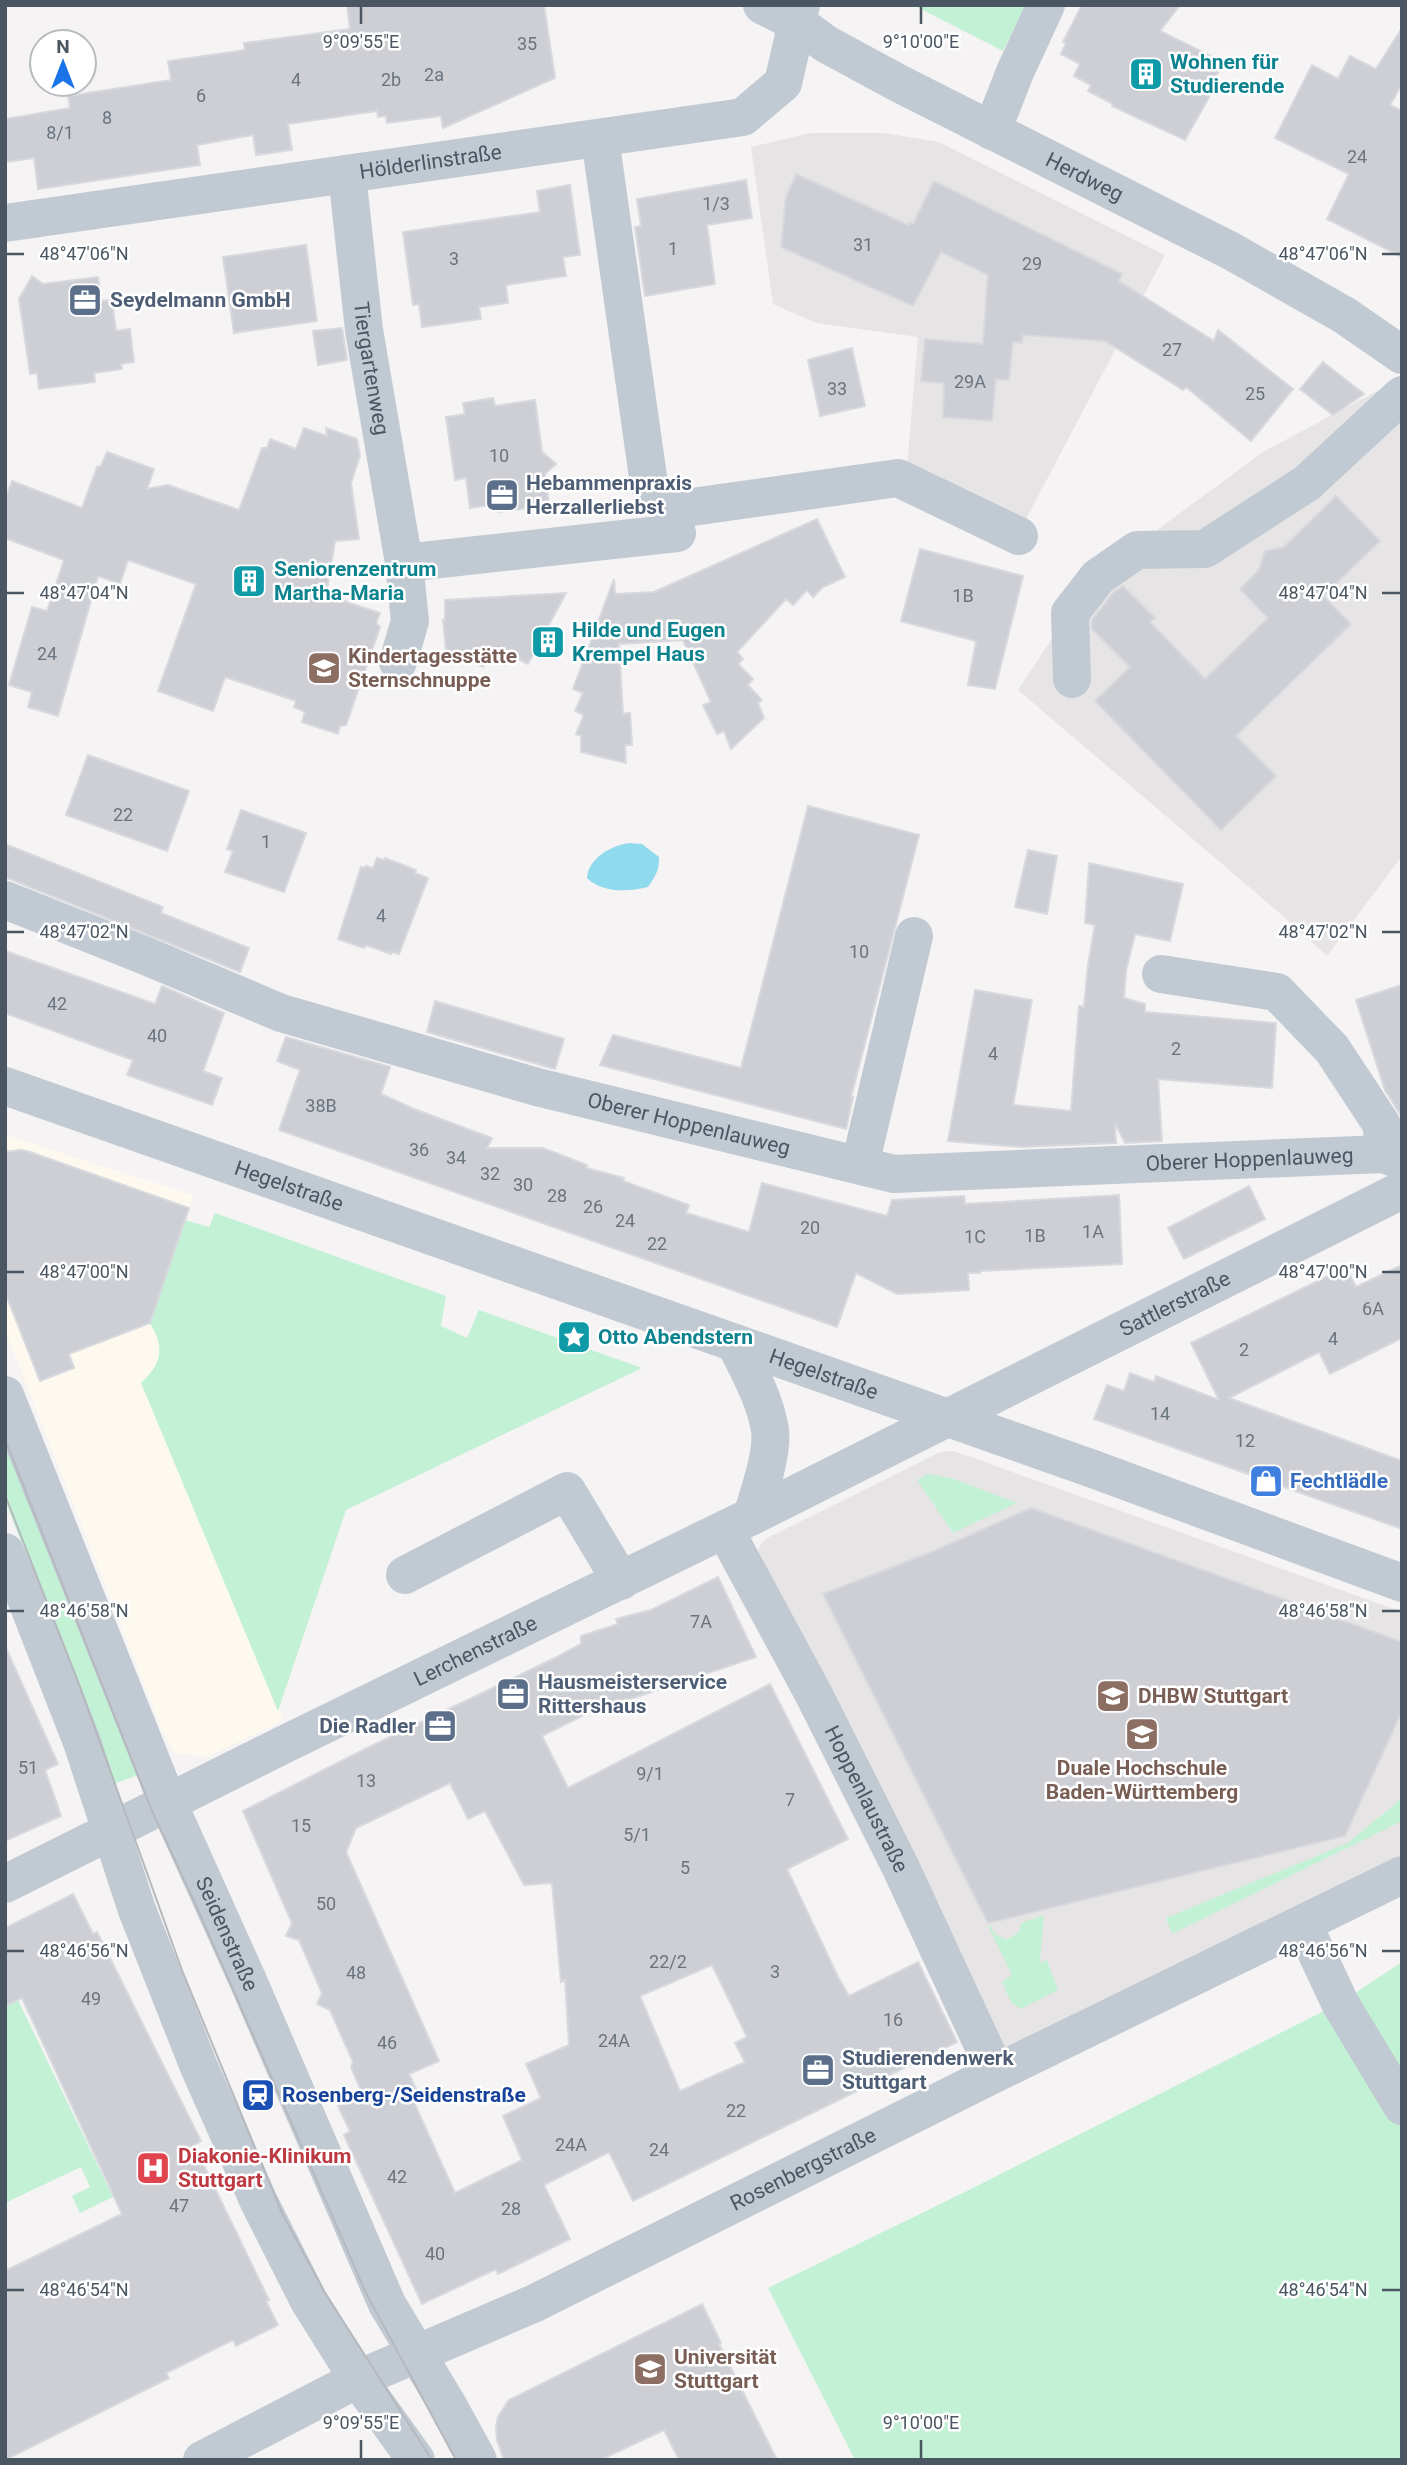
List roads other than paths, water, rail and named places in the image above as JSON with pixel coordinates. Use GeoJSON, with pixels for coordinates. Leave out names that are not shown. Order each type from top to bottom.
{"type":"FeatureCollection","features":[{"type":"Feature","properties":{"kind":"street","name":"Herdweg"},"geometry":{"type":"LineString","coordinates":[[762,5],[800,15],[826,44],[1231,251],[1344,315],[1402,355]]}},
{"type":"Feature","properties":{"kind":"street"},"geometry":{"type":"LineString","coordinates":[[992,131],[1046,5]]}},
{"type":"Feature","properties":{"kind":"street","name":"Hölderlinstraße"},"geometry":{"type":"LineString","coordinates":[[5,223],[743,117],[783,83],[800,15]]}},
{"type":"Feature","properties":{"kind":"street"},"geometry":{"type":"LineString","coordinates":[[600,138],[649,484],[658,497],[671,505],[685,508],[898,478],[1020,536]]}},
{"type":"Feature","properties":{"kind":"street","name":"Tiergartenweg"},"geometry":{"type":"LineString","coordinates":[[346,174],[364,330],[404,563],[410,621],[398,662]]}},
{"type":"Feature","properties":{"kind":"street"},"geometry":{"type":"LineString","coordinates":[[1072,679],[1070,613],[1098,577],[1137,550],[1205,549],[1307,483],[1402,395]]}},
{"type":"Feature","properties":{"kind":"street"},"geometry":{"type":"LineString","coordinates":[[404,563],[677,533]]}},
{"type":"Feature","properties":{"kind":"street","name":"Oberer Hoppenlauweg"},"geometry":{"type":"LineString","coordinates":[[5,900],[264,1007],[537,1087],[894,1174],[1392,1158]]}},
{"type":"Feature","properties":{"kind":"street"},"geometry":{"type":"LineString","coordinates":[[860,1165],[914,936]]}},
{"type":"Feature","properties":{"kind":"street"},"geometry":{"type":"LineString","coordinates":[[1161,974],[1277,992],[1332,1049],[1382,1125],[1392,1158]]}},
{"type":"Feature","properties":{"kind":"street","name":"Hegelstraße"},"geometry":{"type":"LineString","coordinates":[[5,1086],[1093,1469],[1402,1583]]}},
{"type":"Feature","properties":{"kind":"street","name":"Sattlerstraße"},"geometry":{"type":"LineString","coordinates":[[947,1419],[1402,1190]]}},
{"type":"Feature","properties":{"kind":"street"},"geometry":{"type":"LineString","coordinates":[[735,1343],[761,1397],[770,1433],[765,1472],[739,1523]]}},
{"type":"Feature","properties":{"kind":"street","name":"Seidenstraße"},"geometry":{"type":"LineString","coordinates":[[5,1395],[168,1803],[249,1983],[387,2304],[455,2416],[478,2460]]}},
{"type":"Feature","properties":{"kind":"street","name":"Lerchenstraße"},"geometry":{"type":"LineString","coordinates":[[5,1885],[285,1744],[947,1419]]}},
{"type":"Feature","properties":{"kind":"street"},"geometry":{"type":"LineString","coordinates":[[405,1575],[567,1491],[621,1581]]}},
{"type":"Feature","properties":{"kind":"street","name":"Hoppenlaustraße"},"geometry":{"type":"LineString","coordinates":[[739,1523],[813,1693],[881,1829],[996,2073]]}},
{"type":"Feature","properties":{"kind":"street"},"geometry":{"type":"LineString","coordinates":[[5,1552],[82,1742],[137,1910],[199,2067],[264,2213],[299,2283],[358,2379],[416,2460]]}},
{"type":"Feature","properties":{"kind":"street","name":"Rosenbergstraße"},"geometry":{"type":"LineString","coordinates":[[202,2460],[358,2379],[535,2303],[996,2073],[1402,1875]]}},
{"type":"Feature","properties":{"kind":"street"},"geometry":{"type":"LineString","coordinates":[[1303,1924],[1340,2003],[1402,2106]]}},
{"type":"Feature","properties":{"kind":"water"},"geometry":{"type":"Polygon","coordinates":[[[642,844],[659,857],[659,865],[648,887],[632,890],[608,889],[587,878],[592,864],[602,854],[616,846],[642,844]]]}},
{"type":"Feature","properties":{"kind":"tram line"},"geometry":{"type":"LineString","coordinates":[[5,1439],[152,1811],[366,2293],[456,2460]]}},
{"type":"Feature","properties":{"kind":"tram line"},"geometry":{"type":"LineString","coordinates":[[5,1495],[80,1687],[183,1973],[282,2213],[325,2293],[432,2460]]}},
{"type":"Feature","properties":{"kind":"place","name":"Wohnen für Studierende"},"geometry":{"type":"Point","coordinates":[1146,74]}},
{"type":"Feature","properties":{"kind":"place","name":"Seydelmann GmbH"},"geometry":{"type":"Point","coordinates":[85,300]}},
{"type":"Feature","properties":{"kind":"place","name":"Hebammenpraxis Herzallerliebst"},"geometry":{"type":"Point","coordinates":[502,495]}},
{"type":"Feature","properties":{"kind":"place","name":"Seniorenzentrum Martha-Maria"},"geometry":{"type":"Point","coordinates":[249,581]}},
{"type":"Feature","properties":{"kind":"place","name":"Hilde und Eugen Krempel Haus"},"geometry":{"type":"Point","coordinates":[548,642]}},
{"type":"Feature","properties":{"kind":"place","name":"Kindertagesstätte Sternschnuppe"},"geometry":{"type":"Point","coordinates":[324,668]}},
{"type":"Feature","properties":{"kind":"place","name":"Otto Abendstern"},"geometry":{"type":"Point","coordinates":[574,1337]}},
{"type":"Feature","properties":{"kind":"place","name":"Fechtlädle"},"geometry":{"type":"Point","coordinates":[1266,1481]}},
{"type":"Feature","properties":{"kind":"place","name":"Hausmeisterservice Rittershaus"},"geometry":{"type":"Point","coordinates":[513,1694]}},
{"type":"Feature","properties":{"kind":"place","name":"DHBW Stuttgart"},"geometry":{"type":"Point","coordinates":[1113,1696]}},
{"type":"Feature","properties":{"kind":"place","name":"Die Radler"},"geometry":{"type":"Point","coordinates":[440,1726]}},
{"type":"Feature","properties":{"kind":"place","name":"Duale Hochschule Baden-Württemberg"},"geometry":{"type":"Point","coordinates":[1142,1734]}},
{"type":"Feature","properties":{"kind":"place","name":"Studierendenwerk Stuttgart"},"geometry":{"type":"Point","coordinates":[818,2070]}},
{"type":"Feature","properties":{"kind":"place","name":"Rosenberg-/Seidenstraße"},"geometry":{"type":"Point","coordinates":[258,2095]}},
{"type":"Feature","properties":{"kind":"place","name":"Diakonie-Klinikum Stuttgart"},"geometry":{"type":"Point","coordinates":[153,2168]}},
{"type":"Feature","properties":{"kind":"place","name":"Universität Stuttgart"},"geometry":{"type":"Point","coordinates":[650,2369]}}]}
